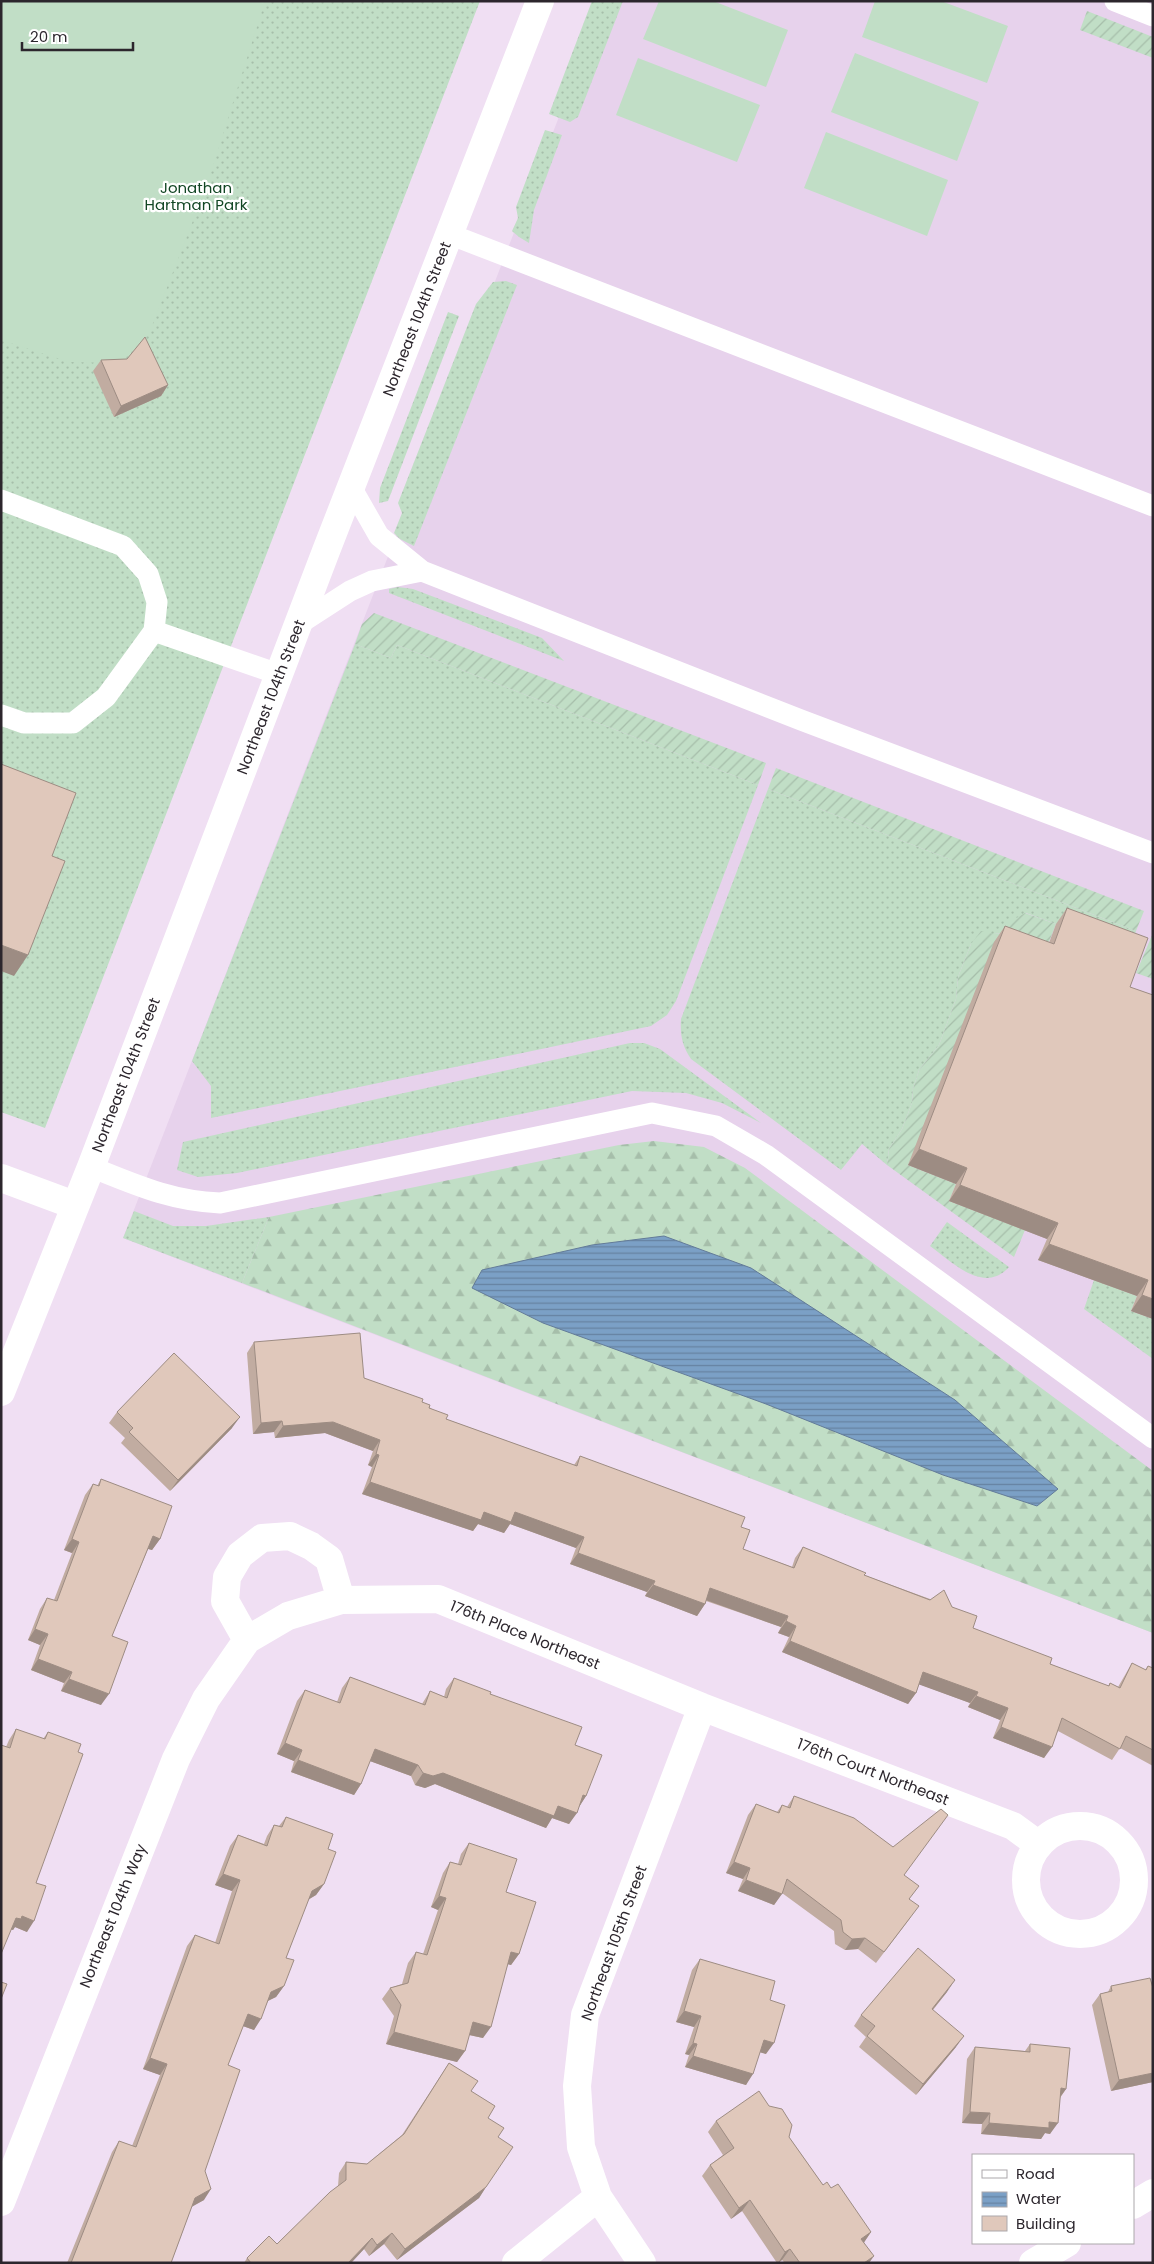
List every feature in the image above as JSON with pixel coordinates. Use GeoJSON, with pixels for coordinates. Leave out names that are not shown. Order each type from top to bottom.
{"type":"FeatureCollection","features":[{"type":"Feature","properties":{"kind":"street","name":"Northeast 104th Street"},"geometry":{"type":"LineString","coordinates":[[1,1392],[74,1205],[91,1167],[278,674],[540,1]]}},
{"type":"Feature","properties":{"kind":"street"},"geometry":{"type":"LineString","coordinates":[[1,1178],[74,1205]]}},
{"type":"Feature","properties":{"kind":"street"},"geometry":{"type":"LineString","coordinates":[[247,1640],[225,1601],[227,1577],[240,1555],[262,1538],[290,1536],[312,1546],[329,1560],[341,1600]]}},
{"type":"Feature","properties":{"kind":"street","name":"176th Place Northeast"},"geometry":{"type":"LineString","coordinates":[[288,1616],[341,1600],[438,1600],[702,1707]]}},
{"type":"Feature","properties":{"kind":"street","name":"Northeast 104th Way"},"geometry":{"type":"LineString","coordinates":[[1,2202],[176,1759],[206,1699],[247,1640],[288,1616]]}},
{"type":"Feature","properties":{"kind":"street","name":"176th Court Northeast"},"geometry":{"type":"LineString","coordinates":[[702,1707],[1013,1826],[1039,1845]]}},
{"type":"Feature","properties":{"kind":"street","name":"Northeast 105th Street"},"geometry":{"type":"LineString","coordinates":[[642,2263],[598,2197],[581,2147],[577,2086],[585,2015],[702,1707]]}},
{"type":"Feature","properties":{"kind":"street"},"geometry":{"type":"LineString","coordinates":[[1134,2204],[1153,2194]]}},
{"type":"Feature","properties":{"kind":"street"},"geometry":{"type":"LineString","coordinates":[[516,2263],[598,2197]]}},
{"type":"Feature","properties":{"kind":"street"},"geometry":{"type":"LineString","coordinates":[[1033,2263],[1065,2244]]}},
{"type":"Feature","properties":{"kind":"lane"},"geometry":{"type":"LineString","coordinates":[[1116,1],[1153,16]]}},
{"type":"Feature","properties":{"kind":"lane"},"geometry":{"type":"LineString","coordinates":[[449,234],[1153,506]]}},
{"type":"Feature","properties":{"kind":"lane"},"geometry":{"type":"LineString","coordinates":[[351,487],[379,536],[422,570],[793,716],[1153,853]]}},
{"type":"Feature","properties":{"kind":"lane"},"geometry":{"type":"LineString","coordinates":[[1,500],[123,546],[148,574],[157,602],[154,631],[106,697],[73,723],[24,724],[1,714]]}},
{"type":"Feature","properties":{"kind":"lane"},"geometry":{"type":"LineString","coordinates":[[299,624],[350,591],[372,581],[422,570]]}},
{"type":"Feature","properties":{"kind":"lane"},"geometry":{"type":"LineString","coordinates":[[154,631],[278,674]]}},
{"type":"Feature","properties":{"kind":"lane"},"geometry":{"type":"LineString","coordinates":[[91,1167],[173,1197],[192,1201],[220,1202],[652,1112],[716,1126],[766,1155],[1153,1438]]}},
{"type":"Feature","properties":{"kind":"shaded area"},"geometry":{"type":"Polygon","coordinates":[[[604,1],[1153,1],[1153,1633],[123,1238],[604,1]]]}},
{"type":"Feature","properties":{"kind":"green space","name":"Jonathan Hartman Park"},"geometry":{"type":"Polygon","coordinates":[[[1,1],[480,1],[45,1128],[1,1112],[1,1]]]}},
{"type":"Feature","properties":{"kind":"green space"},"geometry":{"type":"Polygon","coordinates":[[[1,1],[265,1],[208,182],[152,326],[115,363],[69,362],[1,340],[1,1]]]}},
{"type":"Feature","properties":{"kind":"green space"},"geometry":{"type":"Polygon","coordinates":[[[592,1],[623,1],[578,117],[570,122],[549,114],[592,1]]]}},
{"type":"Feature","properties":{"kind":"green space"},"geometry":{"type":"Polygon","coordinates":[[[659,1],[713,1],[788,30],[766,87],[643,39],[659,1]]]}},
{"type":"Feature","properties":{"kind":"green space"},"geometry":{"type":"Polygon","coordinates":[[[875,1],[941,1],[1008,26],[987,83],[862,37],[875,1]]]}},
{"type":"Feature","properties":{"kind":"green space"},"geometry":{"type":"Polygon","coordinates":[[[1087,11],[1153,37],[1153,58],[1080,30],[1087,11]]]}},
{"type":"Feature","properties":{"kind":"green space"},"geometry":{"type":"Polygon","coordinates":[[[855,53],[979,102],[957,161],[831,112],[855,53]]]}},
{"type":"Feature","properties":{"kind":"green space"},"geometry":{"type":"Polygon","coordinates":[[[638,58],[760,105],[737,162],[616,115],[638,58]]]}},
{"type":"Feature","properties":{"kind":"green space"},"geometry":{"type":"Polygon","coordinates":[[[545,130],[562,135],[534,210],[529,243],[512,231],[518,218],[516,207],[545,130]]]}},
{"type":"Feature","properties":{"kind":"green space"},"geometry":{"type":"Polygon","coordinates":[[[826,132],[948,180],[927,236],[804,188],[826,132]]]}},
{"type":"Feature","properties":{"kind":"green space"},"geometry":{"type":"Polygon","coordinates":[[[506,281],[517,285],[414,546],[400,539],[394,533],[402,513],[398,503],[476,304],[493,282],[506,281]]]}},
{"type":"Feature","properties":{"kind":"green space"},"geometry":{"type":"Polygon","coordinates":[[[448,312],[459,316],[388,501],[379,503],[380,488],[448,312]]]}},
{"type":"Feature","properties":{"kind":"green space"},"geometry":{"type":"Polygon","coordinates":[[[398,587],[413,589],[542,638],[564,661],[389,593],[389,589],[398,587]]]}},
{"type":"Feature","properties":{"kind":"green space"},"geometry":{"type":"Polygon","coordinates":[[[374,613],[766,763],[758,785],[397,645],[391,658],[355,644],[362,624],[374,613]]]}},
{"type":"Feature","properties":{"kind":"green space"},"geometry":{"type":"Polygon","coordinates":[[[355,644],[391,658],[397,645],[758,785],[676,1001],[667,1015],[651,1026],[211,1118],[211,1086],[192,1061],[355,644]]]}},
{"type":"Feature","properties":{"kind":"green space"},"geometry":{"type":"Polygon","coordinates":[[[776,768],[1144,911],[1136,931],[768,789],[776,768]]]}},
{"type":"Feature","properties":{"kind":"green space"},"geometry":{"type":"Polygon","coordinates":[[[768,789],[1136,931],[1129,951],[1026,913],[1005,933],[994,934],[971,944],[958,977],[956,999],[939,1045],[919,1070],[913,1089],[912,1103],[902,1129],[889,1149],[887,1165],[862,1144],[841,1170],[691,1059],[682,1040],[681,1019],[768,789]]]}},
{"type":"Feature","properties":{"kind":"green space"},"geometry":{"type":"Polygon","coordinates":[[[1025,913],[1056,924],[1042,960],[908,1165],[956,1184],[949,1201],[1025,1230],[1014,1257],[887,1165],[889,1149],[902,1129],[912,1103],[913,1089],[919,1070],[939,1045],[956,999],[958,977],[971,944],[981,931],[994,934],[1005,933],[1011,921],[1025,913]]]}},
{"type":"Feature","properties":{"kind":"green space"},"geometry":{"type":"Polygon","coordinates":[[[1153,933],[1153,979],[1136,973],[1153,933]]]}},
{"type":"Feature","properties":{"kind":"green space"},"geometry":{"type":"Polygon","coordinates":[[[630,1043],[644,1043],[660,1049],[761,1123],[722,1103],[686,1093],[632,1091],[237,1173],[198,1177],[177,1170],[183,1142],[630,1043]]]}},
{"type":"Feature","properties":{"kind":"green space"},"geometry":{"type":"Polygon","coordinates":[[[654,1141],[704,1147],[745,1168],[1153,1471],[1153,1633],[242,1283],[269,1217],[619,1145],[654,1141]]]}},
{"type":"Feature","properties":{"kind":"green space"},"geometry":{"type":"Polygon","coordinates":[[[134,1211],[173,1226],[206,1226],[269,1217],[242,1283],[123,1238],[134,1211]]]}},
{"type":"Feature","properties":{"kind":"green space"},"geometry":{"type":"Polygon","coordinates":[[[947,1222],[1009,1267],[999,1275],[989,1278],[979,1277],[968,1273],[948,1260],[930,1246],[947,1222]]]}},
{"type":"Feature","properties":{"kind":"green space"},"geometry":{"type":"Polygon","coordinates":[[[1094,1280],[1137,1296],[1131,1311],[1153,1319],[1153,1359],[1084,1309],[1094,1280]]]}},
{"type":"Feature","properties":{"kind":"water"},"geometry":{"type":"Polygon","coordinates":[[[664,1236],[751,1268],[955,1400],[1058,1489],[1037,1506],[943,1475],[766,1404],[543,1323],[472,1288],[482,1270],[592,1245],[664,1236]]]}},
{"type":"Feature","properties":{"kind":"building"},"geometry":{"type":"Polygon","coordinates":[[[145,337],[168,385],[121,406],[101,360],[127,359],[145,337]]]}},
{"type":"Feature","properties":{"kind":"building"},"geometry":{"type":"Polygon","coordinates":[[[1,764],[76,793],[52,856],[65,861],[28,955],[1,945],[1,764]]]}},
{"type":"Feature","properties":{"kind":"building"},"geometry":{"type":"Polygon","coordinates":[[[1067,908],[1148,938],[1130,987],[1153,995],[1153,1299],[1142,1295],[1148,1280],[1049,1244],[1058,1223],[960,1185],[967,1168],[919,1149],[1005,926],[1054,944],[1067,908]]]}},
{"type":"Feature","properties":{"kind":"building"},"geometry":{"type":"Polygon","coordinates":[[[360,1333],[364,1378],[423,1399],[422,1402],[430,1405],[429,1408],[448,1415],[446,1419],[577,1466],[580,1456],[745,1517],[741,1527],[750,1530],[743,1549],[794,1568],[803,1547],[866,1573],[864,1575],[930,1600],[944,1590],[952,1607],[977,1616],[973,1628],[1052,1658],[1050,1664],[1109,1686],[1110,1683],[1120,1688],[1132,1663],[1146,1670],[1148,1666],[1153,1668],[1153,1750],[1126,1736],[1120,1749],[1062,1718],[1052,1747],[1001,1727],[1008,1708],[976,1696],[978,1692],[923,1672],[916,1693],[790,1641],[796,1626],[786,1621],[788,1616],[710,1588],[705,1604],[653,1585],[655,1581],[578,1553],[584,1537],[515,1512],[511,1522],[484,1512],[481,1520],[370,1482],[379,1455],[376,1454],[380,1440],[333,1422],[283,1426],[282,1421],[261,1423],[254,1342],[360,1333]]]}},
{"type":"Feature","properties":{"kind":"building"},"geometry":{"type":"Polygon","coordinates":[[[174,1353],[240,1417],[178,1480],[129,1432],[133,1428],[117,1412],[174,1353]]]}},
{"type":"Feature","properties":{"kind":"building"},"geometry":{"type":"Polygon","coordinates":[[[101,1479],[172,1506],[160,1539],[153,1536],[112,1636],[128,1642],[109,1694],[69,1679],[72,1672],[38,1659],[48,1634],[35,1629],[47,1598],[57,1601],[79,1542],[72,1539],[93,1484],[99,1486],[101,1479]]]}},
{"type":"Feature","properties":{"kind":"building"},"geometry":{"type":"Polygon","coordinates":[[[350,1677],[425,1705],[430,1691],[447,1698],[454,1678],[491,1692],[490,1694],[582,1727],[575,1745],[602,1755],[586,1796],[583,1795],[577,1813],[558,1806],[554,1816],[443,1773],[433,1776],[423,1773],[418,1765],[375,1749],[361,1784],[298,1760],[302,1750],[285,1743],[305,1690],[340,1703],[350,1677]]]}},
{"type":"Feature","properties":{"kind":"building"},"geometry":{"type":"Polygon","coordinates":[[[16,1729],[45,1739],[48,1732],[81,1744],[78,1752],[83,1754],[36,1883],[46,1886],[34,1921],[22,1916],[21,1919],[16,1918],[1,1954],[1,1745],[10,1748],[16,1729]]]}},
{"type":"Feature","properties":{"kind":"building"},"geometry":{"type":"Polygon","coordinates":[[[794,1796],[854,1818],[893,1847],[941,1809],[948,1815],[904,1875],[919,1886],[909,1899],[919,1906],[884,1952],[865,1938],[852,1939],[843,1932],[841,1920],[787,1879],[782,1894],[746,1880],[750,1868],[734,1862],[756,1804],[779,1813],[782,1805],[790,1808],[794,1796]]]}},
{"type":"Feature","properties":{"kind":"building"},"geometry":{"type":"Polygon","coordinates":[[[286,1817],[333,1834],[328,1849],[336,1852],[324,1884],[312,1891],[286,1958],[294,1960],[284,1986],[271,1992],[261,2019],[248,2014],[228,2065],[240,2070],[205,2171],[211,2189],[195,2198],[171,2263],[71,2263],[119,2141],[136,2147],[167,2064],[150,2058],[195,1935],[219,1944],[240,1880],[223,1874],[238,1835],[267,1846],[274,1825],[282,1827],[286,1817]]]}},
{"type":"Feature","properties":{"kind":"building"},"geometry":{"type":"Polygon","coordinates":[[[469,1843],[517,1859],[506,1892],[536,1902],[519,1954],[511,1952],[491,2027],[473,2022],[465,2051],[394,2032],[401,2005],[390,1988],[408,1983],[416,1952],[427,1955],[446,1898],[439,1896],[450,1862],[461,1865],[469,1843]]]}},
{"type":"Feature","properties":{"kind":"building"},"geometry":{"type":"Polygon","coordinates":[[[918,1948],[955,1980],[932,2009],[964,2036],[923,2084],[867,2036],[875,2026],[861,2015],[918,1948]]]}},
{"type":"Feature","properties":{"kind":"building"},"geometry":{"type":"Polygon","coordinates":[[[700,1959],[775,1981],[770,2000],[785,2005],[774,2043],[764,2040],[753,2074],[693,2056],[697,2044],[693,2043],[701,2016],[684,2011],[700,1959]]]}},
{"type":"Feature","properties":{"kind":"building"},"geometry":{"type":"Polygon","coordinates":[[[1150,1978],[1153,1988],[1153,2073],[1119,2080],[1100,1994],[1112,1991],[1111,1986],[1150,1978]]]}},
{"type":"Feature","properties":{"kind":"building"},"geometry":{"type":"Polygon","coordinates":[[[1,1982],[7,1984],[1,1999],[1,1982]]]}},
{"type":"Feature","properties":{"kind":"building"},"geometry":{"type":"Polygon","coordinates":[[[1030,2044],[1070,2048],[1066,2089],[1061,2088],[1058,2123],[1049,2122],[1049,2128],[989,2123],[990,2113],[970,2112],[975,2047],[1030,2052],[1030,2044]]]}},
{"type":"Feature","properties":{"kind":"building"},"geometry":{"type":"Polygon","coordinates":[[[449,2063],[478,2081],[471,2091],[495,2106],[488,2118],[504,2128],[498,2137],[513,2147],[486,2187],[405,2249],[392,2233],[377,2245],[372,2238],[348,2263],[251,2263],[247,2258],[269,2236],[277,2244],[330,2192],[346,2180],[346,2162],[367,2164],[404,2134],[449,2063]]]}},
{"type":"Feature","properties":{"kind":"building"},"geometry":{"type":"Polygon","coordinates":[[[759,2091],[769,2106],[782,2109],[792,2125],[789,2137],[823,2185],[827,2182],[831,2188],[838,2184],[871,2232],[861,2239],[874,2256],[864,2263],[800,2263],[790,2249],[785,2252],[750,2200],[739,2208],[710,2165],[734,2148],[716,2121],[759,2091]]]}}]}
